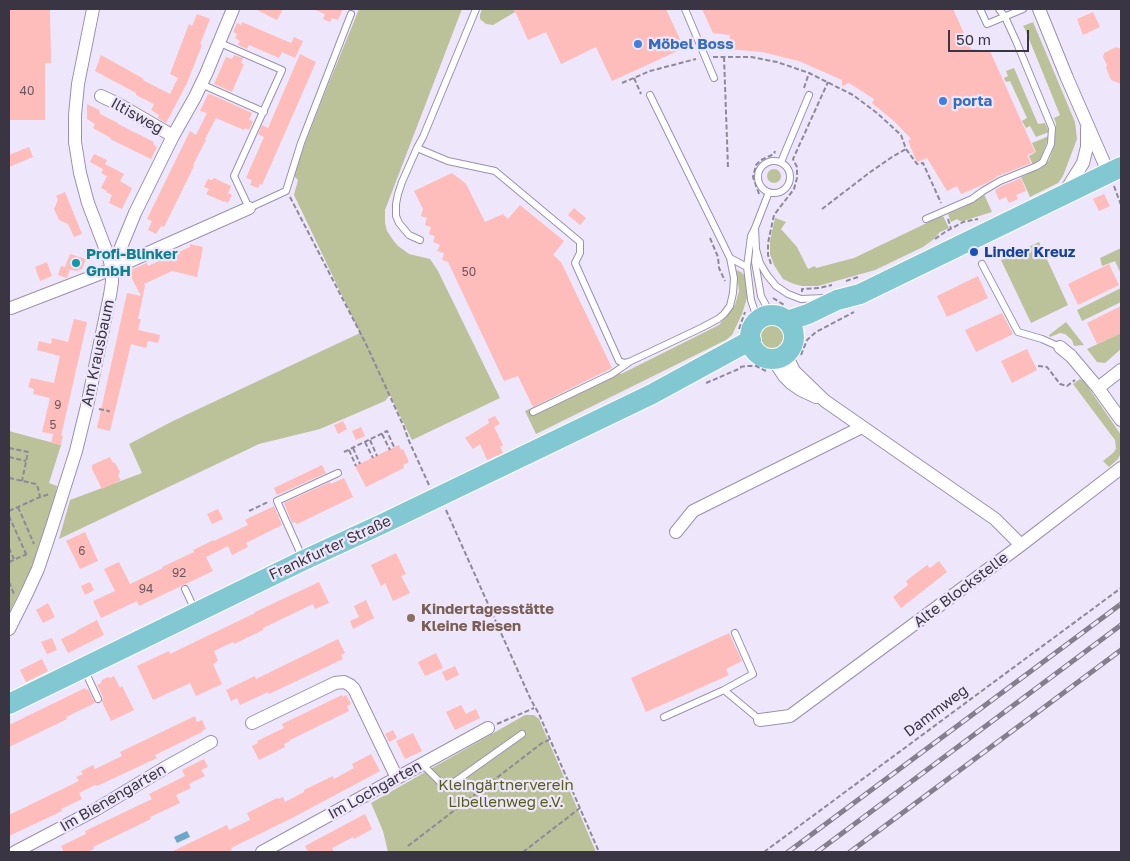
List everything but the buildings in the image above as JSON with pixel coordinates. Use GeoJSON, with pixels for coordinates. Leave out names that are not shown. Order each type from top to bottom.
{"type":"FeatureCollection","features":[{"type":"Feature","properties":{"kind":"main road","name":"Frankfurter Straße"},"geometry":{"type":"LineString","coordinates":[[9,704],[304,560],[773,337],[808,314],[837,300],[862,284],[988,233],[1063,196],[1115,176]]}},
{"type":"Feature","properties":{"kind":"main road","name":"Frankfurter Straße"},"geometry":{"type":"LineString","coordinates":[[773,337],[803,328],[846,307],[862,284]]}},
{"type":"Feature","properties":{"kind":"street"},"geometry":{"type":"LineString","coordinates":[[93,9],[78,84],[75,115],[76,142],[80,173],[88,203],[112,269]]}},
{"type":"Feature","properties":{"kind":"street","name":"Am Krausbaum"},"geometry":{"type":"LineString","coordinates":[[9,629],[38,569],[76,450],[110,296],[112,269],[135,212],[201,84],[233,9]]}},
{"type":"Feature","properties":{"kind":"street"},"geometry":{"type":"LineString","coordinates":[[1039,9],[1087,123],[1115,176]]}},
{"type":"Feature","properties":{"kind":"street","name":"Iltisweg"},"geometry":{"type":"LineString","coordinates":[[101,96],[173,136]]}},
{"type":"Feature","properties":{"kind":"street"},"geometry":{"type":"LineString","coordinates":[[1063,196],[1083,163],[1087,147],[1087,123]]}},
{"type":"Feature","properties":{"kind":"street"},"geometry":{"type":"LineString","coordinates":[[11,308],[112,269],[249,208]]}},
{"type":"Feature","properties":{"kind":"street","name":"Alte Blockstelle"},"geometry":{"type":"LineString","coordinates":[[760,720],[790,716],[1021,545],[995,519],[789,374],[773,337]]}},
{"type":"Feature","properties":{"kind":"street"},"geometry":{"type":"LineString","coordinates":[[1060,347],[1098,388],[1121,420]]}},
{"type":"Feature","properties":{"kind":"street"},"geometry":{"type":"LineString","coordinates":[[1098,388],[1121,370]]}},
{"type":"Feature","properties":{"kind":"street"},"geometry":{"type":"LineString","coordinates":[[676,532],[693,512],[862,427]]}},
{"type":"Feature","properties":{"kind":"street"},"geometry":{"type":"LineString","coordinates":[[1021,545],[1121,468]]}},
{"type":"Feature","properties":{"kind":"street"},"geometry":{"type":"LineString","coordinates":[[252,723],[335,683],[344,682],[354,689],[397,778]]}},
{"type":"Feature","properties":{"kind":"street","name":"Im Lochgarten"},"geometry":{"type":"LineString","coordinates":[[264,852],[488,728]]}},
{"type":"Feature","properties":{"kind":"street","name":"Im Bienengarten"},"geometry":{"type":"LineString","coordinates":[[15,852],[95,810],[211,742]]}},
{"type":"Feature","properties":{"kind":"lane"},"geometry":{"type":"LineString","coordinates":[[420,240],[409,235],[399,223],[396,216],[396,204],[402,182],[423,137],[476,9]]}},
{"type":"Feature","properties":{"kind":"lane"},"geometry":{"type":"LineString","coordinates":[[685,9],[714,78]]}},
{"type":"Feature","properties":{"kind":"lane"},"geometry":{"type":"LineString","coordinates":[[980,9],[987,24],[1023,9]]}},
{"type":"Feature","properties":{"kind":"lane"},"geometry":{"type":"LineString","coordinates":[[926,219],[972,199],[1000,181],[1037,166],[1043,162],[1051,144],[1052,128],[1016,41],[1005,17],[999,9]]}},
{"type":"Feature","properties":{"kind":"lane"},"geometry":{"type":"LineString","coordinates":[[220,43],[282,70],[234,176],[249,208],[286,191],[301,143],[351,14]]}},
{"type":"Feature","properties":{"kind":"lane"},"geometry":{"type":"LineString","coordinates":[[201,84],[264,112]]}},
{"type":"Feature","properties":{"kind":"lane"},"geometry":{"type":"LineString","coordinates":[[781,162],[809,94]]}},
{"type":"Feature","properties":{"kind":"lane"},"geometry":{"type":"LineString","coordinates":[[533,412],[612,374],[629,362],[701,328],[724,314],[730,306],[734,293],[734,278],[730,258],[650,95]]}},
{"type":"Feature","properties":{"kind":"lane"},"geometry":{"type":"LineString","coordinates":[[417,148],[448,160],[495,171],[580,242],[580,253],[575,263],[619,362],[629,362]]}},
{"type":"Feature","properties":{"kind":"lane"},"geometry":{"type":"LineString","coordinates":[[770,161],[781,162],[790,173],[789,183],[783,190],[769,192],[759,182],[761,167],[770,161]]}},
{"type":"Feature","properties":{"kind":"lane"},"geometry":{"type":"LineString","coordinates":[[769,192],[751,236],[747,267],[751,300],[773,337]]}},
{"type":"Feature","properties":{"kind":"lane"},"geometry":{"type":"LineString","coordinates":[[755,228],[757,282],[773,337]]}},
{"type":"Feature","properties":{"kind":"lane"},"geometry":{"type":"LineString","coordinates":[[756,249],[766,275],[776,286],[788,294],[801,299],[817,298],[862,284]]}},
{"type":"Feature","properties":{"kind":"lane"},"geometry":{"type":"LineString","coordinates":[[730,258],[747,267]]}},
{"type":"Feature","properties":{"kind":"lane"},"geometry":{"type":"LineString","coordinates":[[982,264],[1018,332],[1060,347]]}},
{"type":"Feature","properties":{"kind":"lane"},"geometry":{"type":"LineString","coordinates":[[304,560],[277,501],[338,473]]}},
{"type":"Feature","properties":{"kind":"lane"},"geometry":{"type":"LineString","coordinates":[[185,589],[196,612]]}},
{"type":"Feature","properties":{"kind":"lane"},"geometry":{"type":"LineString","coordinates":[[664,717],[724,690],[753,674],[735,633]]}},
{"type":"Feature","properties":{"kind":"lane"},"geometry":{"type":"LineString","coordinates":[[83,668],[98,699]]}},
{"type":"Feature","properties":{"kind":"lane"},"geometry":{"type":"LineString","coordinates":[[724,690],[760,720]]}},
{"type":"Feature","properties":{"kind":"lane"},"geometry":{"type":"LineString","coordinates":[[422,764],[446,788],[522,734]]}},
{"type":"Feature","properties":{"kind":"path"},"geometry":{"type":"LineString","coordinates":[[724,57],[728,168]]}},
{"type":"Feature","properties":{"kind":"path"},"geometry":{"type":"LineString","coordinates":[[802,92],[809,74]]}},
{"type":"Feature","properties":{"kind":"path"},"geometry":{"type":"LineString","coordinates":[[771,265],[768,255],[768,243],[774,215],[788,198],[795,185],[797,167],[793,160],[828,82]]}},
{"type":"Feature","properties":{"kind":"path"},"geometry":{"type":"LineString","coordinates":[[759,194],[753,177],[756,165],[761,160],[774,154],[778,147]]}},
{"type":"Feature","properties":{"kind":"path"},"geometry":{"type":"LineString","coordinates":[[822,209],[892,156],[906,149]]}},
{"type":"Feature","properties":{"kind":"path"},"geometry":{"type":"LineString","coordinates":[[1115,176],[1121,205]]}},
{"type":"Feature","properties":{"kind":"path"},"geometry":{"type":"LineString","coordinates":[[286,191],[293,201],[366,344],[409,441],[438,497],[539,714],[599,852]]}},
{"type":"Feature","properties":{"kind":"path"},"geometry":{"type":"LineString","coordinates":[[931,244],[945,232],[963,222],[980,218]]}},
{"type":"Feature","properties":{"kind":"path"},"geometry":{"type":"LineString","coordinates":[[843,282],[862,284]]}},
{"type":"Feature","properties":{"kind":"path"},"geometry":{"type":"LineString","coordinates":[[761,296],[768,294],[784,305],[795,307],[800,306],[802,289],[819,288],[835,284]]}},
{"type":"Feature","properties":{"kind":"path"},"geometry":{"type":"LineString","coordinates":[[751,300],[746,303],[746,312],[738,334],[729,343],[741,368],[756,366],[776,376],[789,374],[800,366],[800,358],[807,340],[816,332],[812,324]]}},
{"type":"Feature","properties":{"kind":"path"},"geometry":{"type":"LineString","coordinates":[[1038,366],[1047,367],[1060,384],[1067,386],[1085,373]]}},
{"type":"Feature","properties":{"kind":"path"},"geometry":{"type":"LineString","coordinates":[[104,410],[108,412]]}},
{"type":"Feature","properties":{"kind":"path"},"geometry":{"type":"LineString","coordinates":[[344,452],[387,432],[394,447]]}},
{"type":"Feature","properties":{"kind":"path"},"geometry":{"type":"LineString","coordinates":[[382,434],[390,450]]}},
{"type":"Feature","properties":{"kind":"path"},"geometry":{"type":"LineString","coordinates":[[370,440],[377,456]]}},
{"type":"Feature","properties":{"kind":"path"},"geometry":{"type":"LineString","coordinates":[[365,442],[373,458]]}},
{"type":"Feature","properties":{"kind":"path"},"geometry":{"type":"LineString","coordinates":[[9,448],[28,452],[22,481]]}},
{"type":"Feature","properties":{"kind":"path"},"geometry":{"type":"LineString","coordinates":[[353,448],[360,464]]}},
{"type":"Feature","properties":{"kind":"path"},"geometry":{"type":"LineString","coordinates":[[348,450],[356,466]]}},
{"type":"Feature","properties":{"kind":"path"},"geometry":{"type":"LineString","coordinates":[[9,457],[26,461]]}},
{"type":"Feature","properties":{"kind":"path"},"geometry":{"type":"LineString","coordinates":[[9,478],[36,484],[40,497]]}},
{"type":"Feature","properties":{"kind":"path"},"geometry":{"type":"LineString","coordinates":[[9,511],[40,497],[57,492],[62,493]]}},
{"type":"Feature","properties":{"kind":"path"},"geometry":{"type":"LineString","coordinates":[[249,511],[271,501],[277,501]]}},
{"type":"Feature","properties":{"kind":"path"},"geometry":{"type":"LineString","coordinates":[[18,507],[35,546]]}},
{"type":"Feature","properties":{"kind":"path"},"geometry":{"type":"LineString","coordinates":[[9,516],[26,554]]}},
{"type":"Feature","properties":{"kind":"path"},"geometry":{"type":"LineString","coordinates":[[9,550],[14,560]]}},
{"type":"Feature","properties":{"kind":"path"},"geometry":{"type":"LineString","coordinates":[[9,562],[26,554],[30,555]]}},
{"type":"Feature","properties":{"kind":"path"},"geometry":{"type":"LineString","coordinates":[[9,582],[14,596]]}},
{"type":"Feature","properties":{"kind":"path","name":"Dammweg"},"geometry":{"type":"LineString","coordinates":[[764,852],[1121,588]]}},
{"type":"Feature","properties":{"kind":"path"},"geometry":{"type":"LineString","coordinates":[[488,728],[535,708]]}},
{"type":"Feature","properties":{"kind":"path"},"geometry":{"type":"LineString","coordinates":[[408,846],[542,743],[550,739]]}},
{"type":"Feature","properties":{"kind":"path"},"geometry":{"type":"LineString","coordinates":[[524,852],[580,808]]}},
{"type":"Feature","properties":{"kind":"green space"},"geometry":{"type":"Polygon","coordinates":[[[359,9],[462,9],[385,210],[385,223],[387,231],[398,246],[409,254],[430,259],[438,271],[500,398],[412,440],[390,395],[385,401],[320,429],[259,444],[59,539],[70,500],[142,473],[129,444],[173,421],[360,333],[294,195],[298,180],[293,175],[359,9]]]}},
{"type":"Feature","properties":{"kind":"green space"},"geometry":{"type":"Polygon","coordinates":[[[482,9],[513,9],[515,12],[493,25],[486,24],[480,19],[482,9]]]}},
{"type":"Feature","properties":{"kind":"green space"},"geometry":{"type":"Polygon","coordinates":[[[1033,22],[1075,122],[1077,139],[1063,176],[1058,183],[1030,197],[1021,177],[1042,167],[1049,160],[1055,137],[1056,123],[1054,118],[1060,115],[1023,26],[1033,22]]]}},
{"type":"Feature","properties":{"kind":"green space"},"geometry":{"type":"Polygon","coordinates":[[[1014,68],[1038,124],[1045,123],[1049,132],[1036,137],[1030,126],[1026,128],[1022,121],[1027,118],[1010,81],[1006,82],[1004,78],[1008,76],[1006,71],[1014,68]]]}},
{"type":"Feature","properties":{"kind":"green space"},"geometry":{"type":"Polygon","coordinates":[[[1049,136],[1041,159],[1033,165],[1029,156],[1036,152],[1032,143],[1049,136]]]}},
{"type":"Feature","properties":{"kind":"green space"},"geometry":{"type":"Polygon","coordinates":[[[771,169],[777,169],[781,176],[777,183],[771,183],[767,179],[767,173],[771,169]]]}},
{"type":"Feature","properties":{"kind":"green space"},"geometry":{"type":"Polygon","coordinates":[[[984,194],[992,212],[963,221],[957,219],[951,222],[948,214],[966,206],[984,194]]]}},
{"type":"Feature","properties":{"kind":"green space"},"geometry":{"type":"Polygon","coordinates":[[[943,216],[949,228],[940,232],[923,247],[875,270],[818,286],[802,286],[783,279],[774,265],[770,254],[770,241],[775,218],[786,222],[781,229],[797,247],[808,269],[854,258],[943,216]]]}},
{"type":"Feature","properties":{"kind":"green space"},"geometry":{"type":"Polygon","coordinates":[[[1039,242],[1068,305],[1031,323],[1001,260],[1039,242]]]}},
{"type":"Feature","properties":{"kind":"green space"},"geometry":{"type":"Polygon","coordinates":[[[1121,248],[1121,274],[1115,261],[1102,266],[1100,258],[1121,248]]]}},
{"type":"Feature","properties":{"kind":"green space"},"geometry":{"type":"Polygon","coordinates":[[[736,270],[745,276],[747,298],[732,335],[726,340],[536,434],[525,411],[613,370],[621,374],[719,325],[735,305],[739,291],[736,270]]]}},
{"type":"Feature","properties":{"kind":"green space"},"geometry":{"type":"Polygon","coordinates":[[[1121,288],[1121,302],[1082,321],[1077,310],[1121,288]]]}},
{"type":"Feature","properties":{"kind":"green space"},"geometry":{"type":"Polygon","coordinates":[[[773,319],[780,320],[786,324],[790,330],[790,344],[786,350],[780,354],[773,355],[766,354],[760,350],[756,344],[755,337],[756,330],[760,324],[766,320],[773,319]]]}},
{"type":"Feature","properties":{"kind":"green space"},"geometry":{"type":"Polygon","coordinates":[[[1066,322],[1084,345],[1074,346],[1072,340],[1065,334],[1060,333],[1050,337],[1049,335],[1066,322]]]}},
{"type":"Feature","properties":{"kind":"green space"},"geometry":{"type":"Polygon","coordinates":[[[1121,333],[1121,349],[1105,363],[1097,362],[1087,349],[1121,333]]]}},
{"type":"Feature","properties":{"kind":"green space"},"geometry":{"type":"Polygon","coordinates":[[[1080,379],[1084,381],[1121,435],[1121,453],[1118,459],[1109,467],[1103,461],[1116,449],[1115,440],[1073,384],[1080,379]]]}},
{"type":"Feature","properties":{"kind":"green space"},"geometry":{"type":"Polygon","coordinates":[[[9,431],[61,445],[49,483],[57,486],[53,508],[31,569],[9,613],[9,431]]]}},
{"type":"Feature","properties":{"kind":"green space","name":"Kleingärtnerverein Libellenweg e.V."},"geometry":{"type":"Polygon","coordinates":[[[525,715],[534,715],[539,719],[596,852],[388,852],[383,831],[371,803],[525,715]]]}},
{"type":"Feature","properties":{"kind":"water"},"geometry":{"type":"Polygon","coordinates":[[[187,831],[190,837],[177,843],[174,837],[187,831]]]}},
{"type":"Feature","properties":{"kind":"railway"},"geometry":{"type":"LineString","coordinates":[[788,852],[1121,604]]}},
{"type":"Feature","properties":{"kind":"railway"},"geometry":{"type":"LineString","coordinates":[[817,852],[1121,625]]}},
{"type":"Feature","properties":{"kind":"railway"},"geometry":{"type":"LineString","coordinates":[[850,852],[1121,650]]}},
{"type":"Feature","properties":{"kind":"place","name":"Möbel Boss"},"geometry":{"type":"Point","coordinates":[638,44]}},
{"type":"Feature","properties":{"kind":"place","name":"porta"},"geometry":{"type":"Point","coordinates":[943,101]}},
{"type":"Feature","properties":{"kind":"place","name":"Linder Kreuz"},"geometry":{"type":"Point","coordinates":[974,252]}},
{"type":"Feature","properties":{"kind":"place","name":"Profi-Blinker GmbH"},"geometry":{"type":"Point","coordinates":[76,263]}},
{"type":"Feature","properties":{"kind":"place","name":"Kindertagesstätte Kleine Riesen"},"geometry":{"type":"Point","coordinates":[411,618]}}]}
